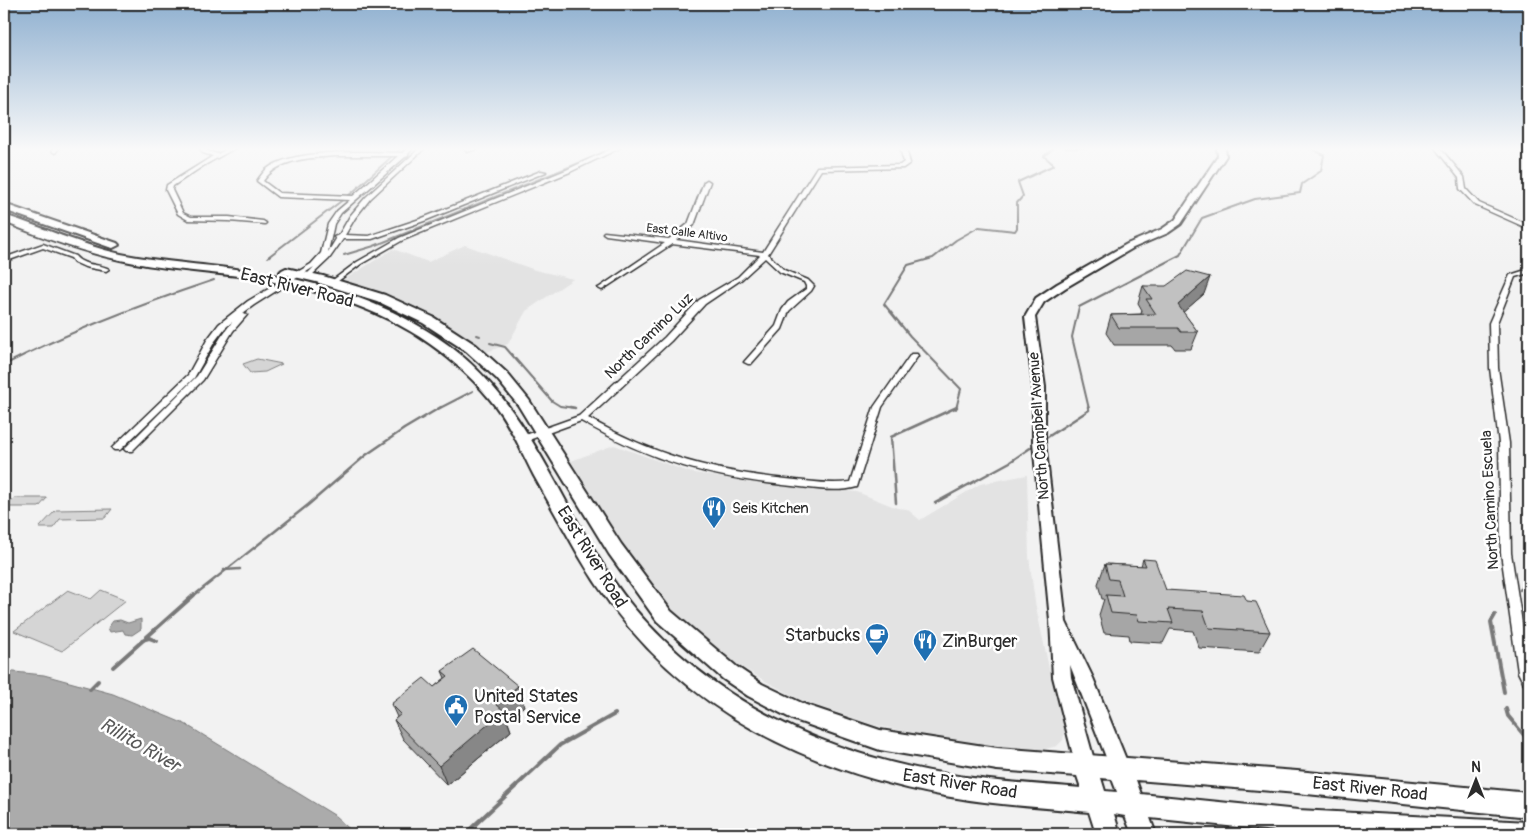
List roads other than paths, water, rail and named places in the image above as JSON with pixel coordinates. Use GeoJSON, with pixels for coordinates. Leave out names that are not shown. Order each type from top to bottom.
{"type":"FeatureCollection","features":[{"type":"Feature","properties":{"kind":"main road","name":"North Campbell Avenue"},"geometry":{"type":"LineString","coordinates":[[1108,834],[1086,766],[1062,676],[1058,620],[1039,445],[1039,387],[1030,317],[1040,300],[1061,286],[1130,246],[1165,231],[1178,222],[1201,187]]}},
{"type":"Feature","properties":{"kind":"main road","name":"East River Road"},"geometry":{"type":"LineString","coordinates":[[4,207],[117,246],[297,279],[373,307],[431,339],[490,389],[508,413],[551,491],[620,604],[674,662],[746,716],[802,744],[846,761],[911,779],[949,786],[1365,826],[1438,828],[1529,834]]}},
{"type":"Feature","properties":{"kind":"main road","name":"East River Road"},"geometry":{"type":"LineString","coordinates":[[4,218],[81,247],[122,257],[332,283],[397,304],[428,320],[465,343],[513,388],[544,433],[572,483],[615,549],[664,616],[730,673],[755,690],[800,712],[880,740],[997,759],[1297,782],[1529,805]]}},
{"type":"Feature","properties":{"kind":"main road","name":"North Campbell Avenue"},"geometry":{"type":"LineString","coordinates":[[1058,620],[1084,678],[1144,834]]}},
{"type":"Feature","properties":{"kind":"street"},"geometry":{"type":"LineString","coordinates":[[170,187],[169,190],[181,214],[190,219],[229,219],[263,223]]}},
{"type":"Feature","properties":{"kind":"street"},"geometry":{"type":"LineString","coordinates":[[268,187],[278,195],[368,198]]}},
{"type":"Feature","properties":{"kind":"street"},"geometry":{"type":"LineString","coordinates":[[129,449],[200,378],[220,341],[237,320],[297,279],[324,254],[326,238],[331,224],[339,212],[367,187]]}},
{"type":"Feature","properties":{"kind":"street"},"geometry":{"type":"LineString","coordinates":[[117,448],[191,376],[211,340],[222,326],[251,303],[320,267],[332,254],[349,221],[368,198],[380,187]]}},
{"type":"Feature","properties":{"kind":"street"},"geometry":{"type":"LineString","coordinates":[[326,238],[341,236],[370,238],[422,220],[505,187]]}},
{"type":"Feature","properties":{"kind":"street"},"geometry":{"type":"LineString","coordinates":[[332,283],[359,263],[401,239],[525,187]]}},
{"type":"Feature","properties":{"kind":"street"},"geometry":{"type":"LineString","coordinates":[[602,288],[670,242],[691,225],[705,187]]}},
{"type":"Feature","properties":{"kind":"street","name":"North Camino Luz"},"geometry":{"type":"LineString","coordinates":[[524,439],[582,418],[668,339],[702,302],[731,285],[765,254],[807,187]]}},
{"type":"Feature","properties":{"kind":"street"},"geometry":{"type":"LineString","coordinates":[[1463,187],[1477,204],[1529,227]]}},
{"type":"Feature","properties":{"kind":"street","name":"East Calle Altivo"},"geometry":{"type":"LineString","coordinates":[[606,234],[765,254]]}},
{"type":"Feature","properties":{"kind":"street"},"geometry":{"type":"LineString","coordinates":[[4,260],[43,246],[73,257],[76,261],[87,266],[106,269]]}},
{"type":"Feature","properties":{"kind":"street"},"geometry":{"type":"LineString","coordinates":[[748,362],[779,327],[786,310],[791,304],[810,290],[810,286],[806,281],[782,271],[765,254]]}},
{"type":"Feature","properties":{"kind":"street","name":"North Camino Escuela"},"geometry":{"type":"LineString","coordinates":[[1529,271],[1512,276],[1493,323],[1497,401],[1504,443],[1506,552],[1524,672],[1529,682]]}},
{"type":"Feature","properties":{"kind":"street"},"geometry":{"type":"LineString","coordinates":[[582,418],[614,438],[679,463],[716,473],[838,487],[854,484],[878,407],[914,356]]}},
{"type":"Feature","properties":{"kind":"water"},"geometry":{"type":"Polygon","coordinates":[[[141,619],[141,629],[132,635],[125,634],[123,630],[110,632],[108,628],[113,621],[120,620],[128,623],[141,619]]]}},
{"type":"Feature","properties":{"kind":"water","name":"Rillito River"},"geometry":{"type":"Polygon","coordinates":[[[4,671],[44,675],[113,694],[185,724],[334,815],[355,834],[4,834],[4,671]]]}},
{"type":"Feature","properties":{"kind":"waterway"},"geometry":{"type":"LineString","coordinates":[[268,257],[358,187]]}},
{"type":"Feature","properties":{"kind":"waterway"},"geometry":{"type":"LineString","coordinates":[[344,255],[374,246],[519,187]]}},
{"type":"Feature","properties":{"kind":"waterway"},"geometry":{"type":"LineString","coordinates":[[956,407],[961,389],[910,336],[884,304],[908,265],[933,258],[956,240],[979,227],[1015,231],[1017,228],[1017,203],[1023,196],[1020,187]]}},
{"type":"Feature","properties":{"kind":"waterway"},"geometry":{"type":"LineString","coordinates":[[1089,409],[1072,337],[1079,307],[1180,255],[1202,218],[1255,199],[1300,193],[1301,187]]}},
{"type":"Feature","properties":{"kind":"waterway"},"geometry":{"type":"LineString","coordinates":[[4,365],[55,340],[108,318],[214,280]]}},
{"type":"Feature","properties":{"kind":"waterway"},"geometry":{"type":"LineString","coordinates":[[490,343],[505,347],[552,401],[560,406],[575,408],[570,407]]}},
{"type":"Feature","properties":{"kind":"waterway"},"geometry":{"type":"LineString","coordinates":[[438,409],[473,391]]}},
{"type":"Feature","properties":{"kind":"waterway"},"geometry":{"type":"LineString","coordinates":[[226,570],[308,505],[366,455],[441,407]]}},
{"type":"Feature","properties":{"kind":"waterway"},"geometry":{"type":"LineString","coordinates":[[896,503],[891,437],[956,407]]}},
{"type":"Feature","properties":{"kind":"waterway"},"geometry":{"type":"LineString","coordinates":[[1043,440],[1089,410],[1088,407]]}},
{"type":"Feature","properties":{"kind":"waterway"},"geometry":{"type":"LineString","coordinates":[[935,503],[1010,462],[1036,444]]}},
{"type":"Feature","properties":{"kind":"waterway"},"geometry":{"type":"LineString","coordinates":[[226,570],[240,569]]}},
{"type":"Feature","properties":{"kind":"waterway"},"geometry":{"type":"LineString","coordinates":[[192,597],[226,570]]}},
{"type":"Feature","properties":{"kind":"waterway"},"geometry":{"type":"LineString","coordinates":[[1520,590],[1529,574]]}},
{"type":"Feature","properties":{"kind":"waterway"},"geometry":{"type":"LineString","coordinates":[[144,639],[194,595]]}},
{"type":"Feature","properties":{"kind":"waterway"},"geometry":{"type":"LineString","coordinates":[[1495,615],[1491,622],[1504,692]]}},
{"type":"Feature","properties":{"kind":"waterway"},"geometry":{"type":"LineString","coordinates":[[144,639],[149,638],[157,641]]}},
{"type":"Feature","properties":{"kind":"waterway"},"geometry":{"type":"LineString","coordinates":[[113,667],[144,639]]}},
{"type":"Feature","properties":{"kind":"waterway"},"geometry":{"type":"LineString","coordinates":[[90,689],[98,681]]}},
{"type":"Feature","properties":{"kind":"waterway"},"geometry":{"type":"LineString","coordinates":[[1506,709],[1508,716],[1529,741]]}},
{"type":"Feature","properties":{"kind":"waterway"},"geometry":{"type":"LineString","coordinates":[[465,834],[560,745],[615,714]]}},
{"type":"Feature","properties":{"kind":"place","name":"Seis Kitchen"},"geometry":{"type":"Point","coordinates":[714,529]}},
{"type":"Feature","properties":{"kind":"place","name":"Starbucks"},"geometry":{"type":"Point","coordinates":[877,656]}},
{"type":"Feature","properties":{"kind":"place","name":"ZinBurger"},"geometry":{"type":"Point","coordinates":[925,662]}},
{"type":"Feature","properties":{"kind":"place","name":"United States Postal Service"},"geometry":{"type":"Point","coordinates":[456,727]}}]}
